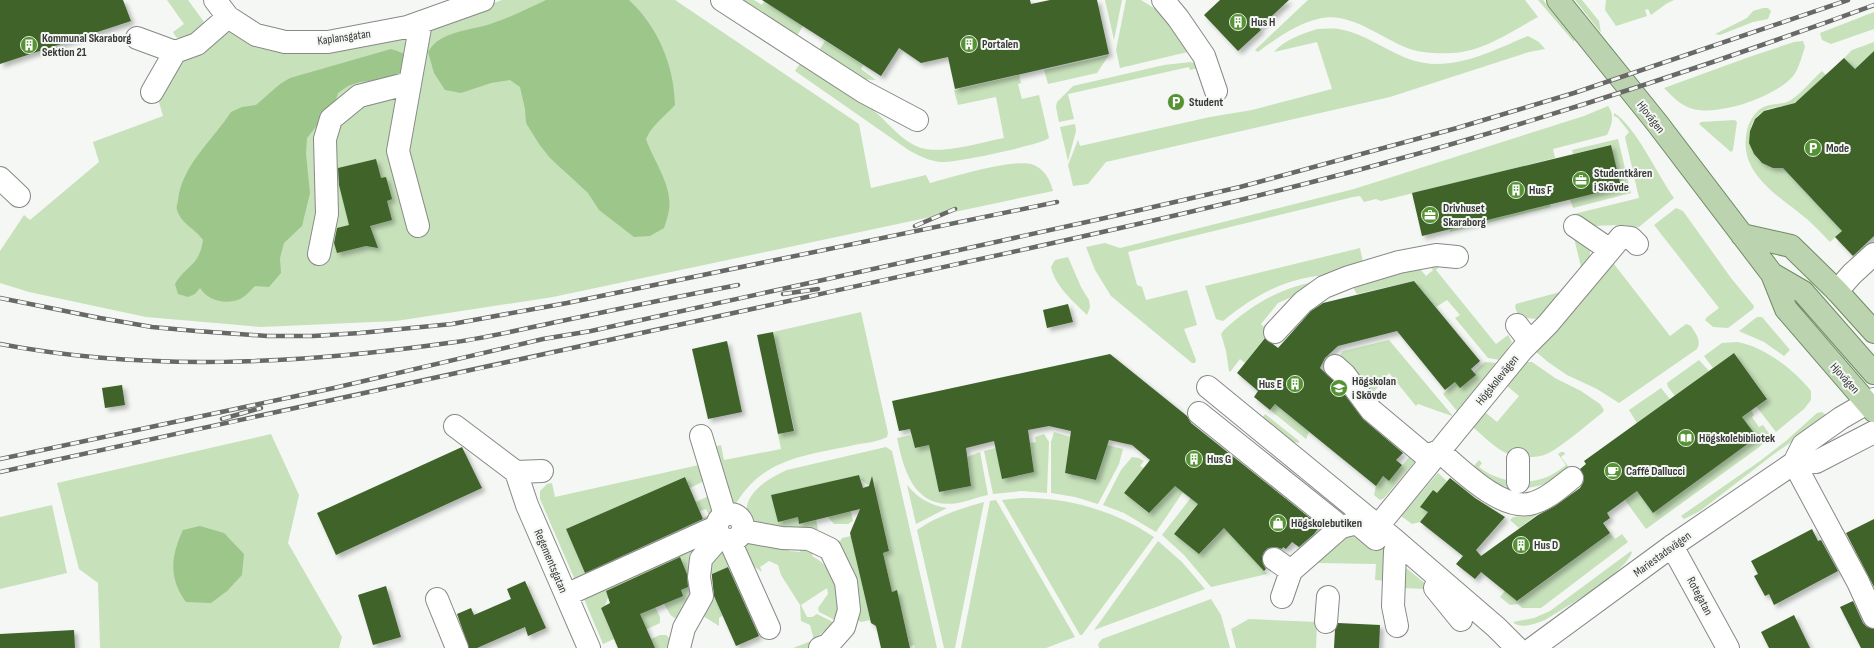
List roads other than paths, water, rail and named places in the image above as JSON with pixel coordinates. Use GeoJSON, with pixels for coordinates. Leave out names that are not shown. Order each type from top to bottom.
{"type":"FeatureCollection","features":[{"type":"Feature","properties":{"kind":"main road","name":"Hjovägen"},"geometry":{"type":"LineString","coordinates":[[1558,0],[1657,123],[1772,274],[1786,309],[1872,404]]}},
{"type":"Feature","properties":{"kind":"main road"},"geometry":{"type":"LineString","coordinates":[[1742,235],[1791,246],[1837,291],[1874,332]]}},
{"type":"Feature","properties":{"kind":"main road","name":"Hjovägen"},"geometry":{"type":"LineString","coordinates":[[1772,274],[1803,292],[1874,373]]}},
{"type":"Feature","properties":{"kind":"street","name":"Kaplansgatan"},"geometry":{"type":"LineString","coordinates":[[215,0],[228,17],[256,35],[285,42],[328,42],[407,27],[483,0]]}},
{"type":"Feature","properties":{"kind":"street"},"geometry":{"type":"LineString","coordinates":[[722,0],[864,92],[917,120]]}},
{"type":"Feature","properties":{"kind":"street"},"geometry":{"type":"LineString","coordinates":[[1167,2],[1204,56],[1216,91]]}},
{"type":"Feature","properties":{"kind":"street"},"geometry":{"type":"LineString","coordinates":[[152,92],[175,52],[197,44],[228,17]]}},
{"type":"Feature","properties":{"kind":"street"},"geometry":{"type":"LineString","coordinates":[[418,226],[398,151],[421,22]]}},
{"type":"Feature","properties":{"kind":"street"},"geometry":{"type":"LineString","coordinates":[[137,38],[175,52]]}},
{"type":"Feature","properties":{"kind":"street"},"geometry":{"type":"LineString","coordinates":[[319,254],[327,214],[325,139],[330,119],[359,96],[410,83]]}},
{"type":"Feature","properties":{"kind":"street"},"geometry":{"type":"LineString","coordinates":[[0,178],[19,196]]}},
{"type":"Feature","properties":{"kind":"street","name":"Högskolevägen"},"geometry":{"type":"LineString","coordinates":[[1378,526],[1439,451],[1523,334],[1548,324],[1574,282],[1622,244],[1575,226]]}},
{"type":"Feature","properties":{"kind":"street"},"geometry":{"type":"LineString","coordinates":[[1837,291],[1852,274],[1874,254]]}},
{"type":"Feature","properties":{"kind":"street"},"geometry":{"type":"LineString","coordinates":[[1275,332],[1304,302],[1324,288],[1349,276],[1399,262],[1436,255],[1458,257]]}},
{"type":"Feature","properties":{"kind":"street"},"geometry":{"type":"LineString","coordinates":[[1335,366],[1345,375],[1371,410],[1426,456],[1439,451],[1482,486],[1510,503],[1515,498],[1518,459]]}},
{"type":"Feature","properties":{"kind":"street"},"geometry":{"type":"LineString","coordinates":[[1208,387],[1378,526],[1496,627],[1517,648]]}},
{"type":"Feature","properties":{"kind":"street","name":"Mariestadsvägen"},"geometry":{"type":"LineString","coordinates":[[1533,648],[1672,546],[1794,462],[1803,445],[1841,418],[1872,404]]}},
{"type":"Feature","properties":{"kind":"street"},"geometry":{"type":"LineString","coordinates":[[1199,413],[1341,527]]}},
{"type":"Feature","properties":{"kind":"street"},"geometry":{"type":"LineString","coordinates":[[455,426],[516,472],[542,471]]}},
{"type":"Feature","properties":{"kind":"street"},"geometry":{"type":"LineString","coordinates":[[1874,432],[1816,462],[1794,462],[1874,617]]}},
{"type":"Feature","properties":{"kind":"street"},"geometry":{"type":"LineString","coordinates":[[701,436],[727,530],[769,628]]}},
{"type":"Feature","properties":{"kind":"street","name":"Regementsgatan"},"geometry":{"type":"LineString","coordinates":[[516,472],[527,505],[589,648]]}},
{"type":"Feature","properties":{"kind":"street"},"geometry":{"type":"LineString","coordinates":[[1515,498],[1532,504],[1553,493],[1572,478]]}},
{"type":"Feature","properties":{"kind":"street"},"geometry":{"type":"LineString","coordinates":[[1282,597],[1282,565],[1341,527],[1357,524],[1395,553],[1435,588],[1461,620]]}},
{"type":"Feature","properties":{"kind":"street"},"geometry":{"type":"LineString","coordinates":[[679,648],[684,628],[702,596],[699,577],[701,559],[727,530]]}},
{"type":"Feature","properties":{"kind":"street"},"geometry":{"type":"LineString","coordinates":[[566,594],[727,530],[782,538],[809,539],[830,549],[846,582],[849,610],[844,627],[828,645],[820,648]]}},
{"type":"Feature","properties":{"kind":"street","name":"Rotegatan"},"geometry":{"type":"LineString","coordinates":[[1672,546],[1728,648]]}},
{"type":"Feature","properties":{"kind":"street"},"geometry":{"type":"LineString","coordinates":[[1395,553],[1393,606],[1397,626]]}},
{"type":"Feature","properties":{"kind":"street"},"geometry":{"type":"LineString","coordinates":[[1326,622],[1328,597]]}},
{"type":"Feature","properties":{"kind":"street"},"geometry":{"type":"LineString","coordinates":[[438,599],[457,648]]}},
{"type":"Feature","properties":{"kind":"railway"},"geometry":{"type":"LineString","coordinates":[[0,459],[334,388],[543,339],[591,331],[1240,187],[1457,128],[1574,93],[1848,0]]}},
{"type":"Feature","properties":{"kind":"railway"},"geometry":{"type":"LineString","coordinates":[[0,472],[504,363],[1241,200],[1446,146],[1570,109],[1692,69],[1874,5]]}},
{"type":"Feature","properties":{"kind":"railway"},"geometry":{"type":"LineString","coordinates":[[0,298],[152,327],[267,336],[313,336],[360,333],[452,324],[567,303],[1057,202]]}},
{"type":"Feature","properties":{"kind":"railway"},"geometry":{"type":"LineString","coordinates":[[915,226],[955,209]]}},
{"type":"Feature","properties":{"kind":"railway"},"geometry":{"type":"LineString","coordinates":[[0,344],[55,353],[111,359],[167,362],[224,362],[336,356],[448,343],[507,333],[738,285]]}},
{"type":"Feature","properties":{"kind":"railway"},"geometry":{"type":"LineString","coordinates":[[783,294],[818,289]]}},
{"type":"Feature","properties":{"kind":"railway"},"geometry":{"type":"LineString","coordinates":[[222,419],[261,408]]}},
{"type":"Feature","properties":{"kind":"place","name":"Hus H"},"geometry":{"type":"Point","coordinates":[1238,22]}},
{"type":"Feature","properties":{"kind":"place","name":"Portalen"},"geometry":{"type":"Point","coordinates":[969,44]}},
{"type":"Feature","properties":{"kind":"place","name":"Kommunal Skaraborg Sektion 21"},"geometry":{"type":"Point","coordinates":[29,45]}},
{"type":"Feature","properties":{"kind":"place","name":"Student"},"geometry":{"type":"Point","coordinates":[1176,102]}},
{"type":"Feature","properties":{"kind":"place","name":"Mode"},"geometry":{"type":"Point","coordinates":[1813,148]}},
{"type":"Feature","properties":{"kind":"place","name":"Studentkåren i Skövde"},"geometry":{"type":"Point","coordinates":[1581,180]}},
{"type":"Feature","properties":{"kind":"place","name":"Hus F"},"geometry":{"type":"Point","coordinates":[1516,190]}},
{"type":"Feature","properties":{"kind":"place","name":"Drivhuset Skaraborg"},"geometry":{"type":"Point","coordinates":[1430,215]}},
{"type":"Feature","properties":{"kind":"place","name":"Hus E"},"geometry":{"type":"Point","coordinates":[1295,384]}},
{"type":"Feature","properties":{"kind":"place","name":"Högskolan i Skövde"},"geometry":{"type":"Point","coordinates":[1339,388]}},
{"type":"Feature","properties":{"kind":"place","name":"Högskolebibliotek"},"geometry":{"type":"Point","coordinates":[1686,438]}},
{"type":"Feature","properties":{"kind":"place","name":"Hus G"},"geometry":{"type":"Point","coordinates":[1194,459]}},
{"type":"Feature","properties":{"kind":"place","name":"Caffé Dallucci"},"geometry":{"type":"Point","coordinates":[1613,471]}},
{"type":"Feature","properties":{"kind":"place","name":"Högskolebutiken"},"geometry":{"type":"Point","coordinates":[1278,523]}},
{"type":"Feature","properties":{"kind":"place","name":"Hus D"},"geometry":{"type":"Point","coordinates":[1521,545]}}]}
